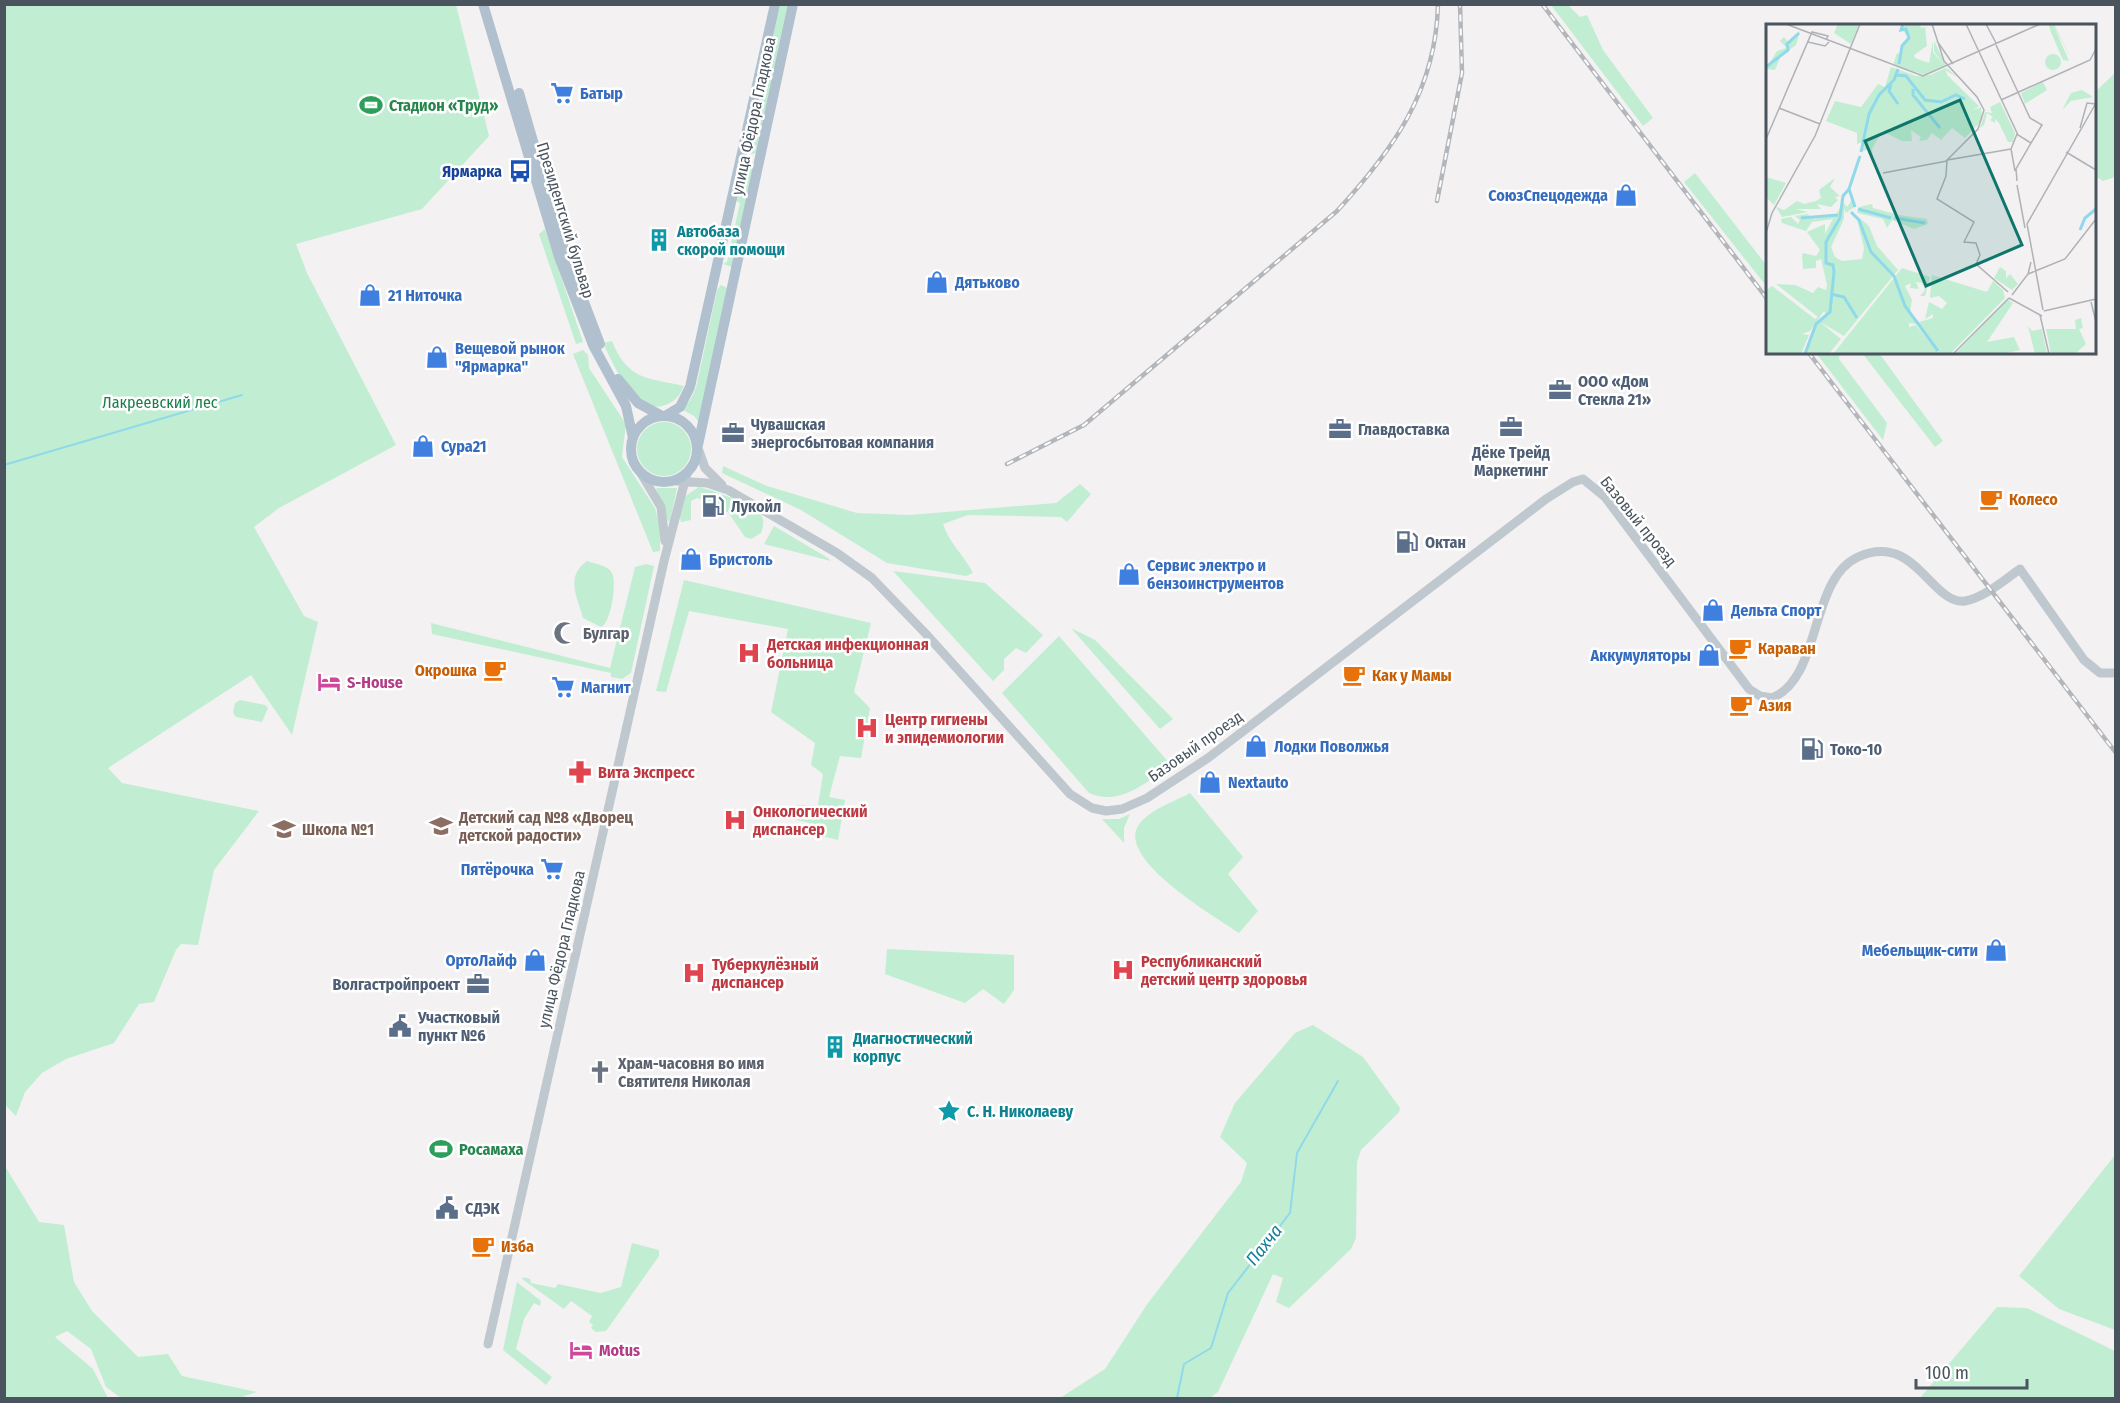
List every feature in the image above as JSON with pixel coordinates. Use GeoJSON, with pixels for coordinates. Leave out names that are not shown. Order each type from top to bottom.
{"type":"FeatureCollection","features":[{"type":"Feature","properties":{"kind":"main road","name":"Президентский бульвар"},"geometry":{"type":"LineString","coordinates":[[483,4],[521,113],[565,252],[607,360],[629,395],[645,408],[664,416]]}},
{"type":"Feature","properties":{"kind":"main road","name":"Президентский бульвар"},"geometry":{"type":"LineString","coordinates":[[491,4],[574,300],[592,345],[626,406],[631,418],[633,438]]}},
{"type":"Feature","properties":{"kind":"main road","name":"улица Фёдора Гладкова"},"geometry":{"type":"LineString","coordinates":[[664,416],[680,407],[690,387],[775,4]]}},
{"type":"Feature","properties":{"kind":"main road","name":"улица Фёдора Гладкова"},"geometry":{"type":"LineString","coordinates":[[698,446],[793,4]]}},
{"type":"Feature","properties":{"kind":"main road"},"geometry":{"type":"LineString","coordinates":[[741,158],[758,162]]}},
{"type":"Feature","properties":{"kind":"main road"},"geometry":{"type":"LineString","coordinates":[[715,276],[733,280]]}},
{"type":"Feature","properties":{"kind":"main road"},"geometry":{"type":"LineString","coordinates":[[664,416],[685,423],[693,432],[698,446],[695,461],[683,479],[655,482],[642,475],[632,459],[633,438],[648,420],[664,416]]}},
{"type":"Feature","properties":{"kind":"street"},"geometry":{"type":"LineString","coordinates":[[698,446],[705,468],[728,490]]}},
{"type":"Feature","properties":{"kind":"street","name":"улица Фёдора Гладкова"},"geometry":{"type":"LineString","coordinates":[[642,475],[661,507],[665,523],[664,561]]}},
{"type":"Feature","properties":{"kind":"street"},"geometry":{"type":"LineString","coordinates":[[683,479],[728,490]]}},
{"type":"Feature","properties":{"kind":"street","name":"улица Фёдора Гладкова"},"geometry":{"type":"LineString","coordinates":[[488,1344],[683,479]]}},
{"type":"Feature","properties":{"kind":"street","name":"Базовый проезд"},"geometry":{"type":"LineString","coordinates":[[728,490],[837,553],[872,579],[915,622],[1070,794],[1092,808],[1106,811],[1122,809],[1147,798],[1200,764],[1546,499],[1573,482],[1583,479],[1605,497],[1749,689],[1760,696],[1772,698],[1791,685],[1836,577],[1851,560],[1860,556],[1886,552],[1907,559],[1944,593],[1959,601],[1977,597],[2020,569],[2084,660],[2100,672],[2115,673]]}},
{"type":"Feature","properties":{"kind":"green space","name":"Лакреевский лес"},"geometry":{"type":"Polygon","coordinates":[[[5,4],[456,5],[489,136],[422,209],[296,244],[307,273],[396,445],[279,508],[254,527],[304,616],[318,622],[292,735],[251,675],[108,768],[122,783],[259,811],[214,870],[198,945],[181,944],[176,950],[154,1002],[139,1004],[114,1043],[66,1059],[42,1073],[25,1092],[16,1116],[4,1104],[5,4]]]}},
{"type":"Feature","properties":{"kind":"green space"},"geometry":{"type":"Polygon","coordinates":[[[779,5],[791,5],[758,153],[750,154],[747,147],[779,5]]]}},
{"type":"Feature","properties":{"kind":"green space"},"geometry":{"type":"Polygon","coordinates":[[[1551,5],[1568,5],[1580,17],[1587,15],[1603,50],[1653,118],[1643,126],[1551,5]]]}},
{"type":"Feature","properties":{"kind":"green space"},"geometry":{"type":"Polygon","coordinates":[[[2115,73],[2115,177],[2103,181],[2096,177],[2096,91],[2115,73]]]}},
{"type":"Feature","properties":{"kind":"green space"},"geometry":{"type":"Polygon","coordinates":[[[744,165],[754,167],[732,267],[723,264],[727,262],[740,203],[735,200],[744,165]]]}},
{"type":"Feature","properties":{"kind":"green space"},"geometry":{"type":"Polygon","coordinates":[[[1695,173],[1766,265],[1766,286],[1684,182],[1695,173]]]}},
{"type":"Feature","properties":{"kind":"green space"},"geometry":{"type":"Polygon","coordinates":[[[545,229],[583,342],[576,344],[539,234],[545,229]]]}},
{"type":"Feature","properties":{"kind":"green space"},"geometry":{"type":"Polygon","coordinates":[[[721,285],[727,288],[700,424],[694,416],[681,409],[689,402],[696,388],[717,290],[721,285]]]}},
{"type":"Feature","properties":{"kind":"green space"},"geometry":{"type":"Polygon","coordinates":[[[612,341],[625,363],[640,375],[684,386],[677,398],[669,404],[654,406],[644,403],[635,396],[619,375],[603,343],[612,341]]]}},
{"type":"Feature","properties":{"kind":"green space"},"geometry":{"type":"Polygon","coordinates":[[[583,350],[588,355],[589,368],[626,424],[622,457],[655,508],[660,527],[660,551],[653,552],[573,354],[583,350]]]}},
{"type":"Feature","properties":{"kind":"green space"},"geometry":{"type":"Polygon","coordinates":[[[1817,354],[1840,354],[1839,359],[1887,423],[1883,440],[1817,354]]]}},
{"type":"Feature","properties":{"kind":"green space"},"geometry":{"type":"Polygon","coordinates":[[[1863,354],[1880,354],[1943,441],[1935,447],[1863,354]]]}},
{"type":"Feature","properties":{"kind":"green space"},"geometry":{"type":"Polygon","coordinates":[[[659,422],[669,422],[679,426],[687,434],[691,449],[687,464],[679,472],[669,476],[659,476],[649,472],[641,464],[637,454],[637,444],[641,434],[649,426],[659,422]]]}},
{"type":"Feature","properties":{"kind":"green space"},"geometry":{"type":"Polygon","coordinates":[[[723,466],[767,486],[857,513],[909,515],[1056,503],[1080,484],[1091,494],[1067,522],[1061,517],[968,515],[943,524],[973,573],[966,576],[887,563],[801,510],[722,473],[723,466]]]}},
{"type":"Feature","properties":{"kind":"green space"},"geometry":{"type":"Polygon","coordinates":[[[699,487],[732,498],[756,511],[763,520],[761,533],[751,539],[745,537],[728,512],[719,510],[720,504],[697,498],[691,501],[691,520],[681,522],[679,514],[684,497],[699,487]]]}},
{"type":"Feature","properties":{"kind":"green space"},"geometry":{"type":"Polygon","coordinates":[[[656,488],[677,488],[670,521],[668,521],[656,488]]]}},
{"type":"Feature","properties":{"kind":"green space"},"geometry":{"type":"Polygon","coordinates":[[[774,526],[828,558],[831,561],[764,544],[774,526]]]}},
{"type":"Feature","properties":{"kind":"green space"},"geometry":{"type":"Polygon","coordinates":[[[587,561],[608,568],[612,573],[613,593],[610,611],[605,624],[601,627],[583,618],[576,595],[574,580],[580,567],[587,561]]]}},
{"type":"Feature","properties":{"kind":"green space"},"geometry":{"type":"Polygon","coordinates":[[[646,564],[654,566],[631,673],[622,679],[611,677],[611,673],[432,634],[431,623],[610,668],[635,567],[646,564]]]}},
{"type":"Feature","properties":{"kind":"green space"},"geometry":{"type":"Polygon","coordinates":[[[893,571],[985,583],[1043,635],[1026,653],[1016,648],[1004,659],[1004,670],[993,681],[893,571]]]}},
{"type":"Feature","properties":{"kind":"green space"},"geometry":{"type":"Polygon","coordinates":[[[684,580],[871,623],[854,692],[870,708],[861,758],[840,756],[829,797],[845,800],[838,840],[818,835],[818,825],[793,819],[797,805],[818,805],[823,774],[811,765],[815,743],[771,712],[788,629],[689,611],[666,692],[656,691],[684,580]]]}},
{"type":"Feature","properties":{"kind":"green space"},"geometry":{"type":"Polygon","coordinates":[[[1071,628],[1095,640],[1173,719],[1160,729],[1071,628]]]}},
{"type":"Feature","properties":{"kind":"green space"},"geometry":{"type":"Polygon","coordinates":[[[1059,636],[1171,765],[1132,791],[1111,797],[1100,797],[1089,793],[1002,693],[1059,636]]]}},
{"type":"Feature","properties":{"kind":"green space"},"geometry":{"type":"Polygon","coordinates":[[[240,700],[265,705],[268,708],[262,722],[236,717],[233,713],[235,703],[240,700]]]}},
{"type":"Feature","properties":{"kind":"green space"},"geometry":{"type":"Polygon","coordinates":[[[1190,793],[1243,857],[1228,874],[1258,911],[1239,933],[1192,902],[1156,872],[1143,856],[1136,842],[1137,828],[1146,817],[1190,793]]]}},
{"type":"Feature","properties":{"kind":"green space"},"geometry":{"type":"Polygon","coordinates":[[[1130,814],[1124,828],[1124,843],[1102,819],[1119,819],[1130,814]]]}},
{"type":"Feature","properties":{"kind":"green space"},"geometry":{"type":"Polygon","coordinates":[[[887,949],[1014,955],[1014,990],[1004,1004],[983,989],[965,1003],[885,974],[887,949]]]}},
{"type":"Feature","properties":{"kind":"green space"},"geometry":{"type":"Polygon","coordinates":[[[1313,1025],[1363,1057],[1400,1108],[1399,1112],[1361,1150],[1357,1162],[1356,1238],[1351,1249],[1289,1308],[1276,1302],[1283,1278],[1273,1274],[1218,1392],[1210,1398],[1060,1398],[1105,1369],[1148,1303],[1241,1182],[1247,1163],[1220,1137],[1235,1103],[1295,1033],[1313,1025]]]}},
{"type":"Feature","properties":{"kind":"green space"},"geometry":{"type":"Polygon","coordinates":[[[2115,1155],[2115,1330],[2059,1309],[2019,1276],[2115,1155]]]}},
{"type":"Feature","properties":{"kind":"green space"},"geometry":{"type":"Polygon","coordinates":[[[5,1166],[39,1222],[64,1225],[74,1282],[92,1311],[138,1357],[168,1354],[182,1376],[257,1392],[239,1398],[121,1398],[106,1387],[91,1349],[67,1331],[55,1337],[93,1369],[108,1398],[5,1398],[5,1166]]]}},
{"type":"Feature","properties":{"kind":"green space"},"geometry":{"type":"Polygon","coordinates":[[[632,1243],[659,1250],[659,1256],[606,1331],[596,1332],[591,1328],[593,1325],[589,1322],[592,1316],[571,1301],[564,1309],[522,1279],[524,1277],[530,1279],[531,1283],[555,1288],[558,1284],[601,1293],[621,1287],[632,1243]]]}},
{"type":"Feature","properties":{"kind":"green space"},"geometry":{"type":"Polygon","coordinates":[[[517,1282],[541,1301],[540,1306],[534,1303],[524,1319],[516,1349],[552,1377],[546,1385],[503,1350],[517,1282]]]}},
{"type":"Feature","properties":{"kind":"green space"},"geometry":{"type":"Polygon","coordinates":[[[1997,1307],[2027,1308],[2115,1351],[2115,1398],[1920,1398],[1997,1307]]]}},
{"type":"Feature","properties":{"kind":"waterway"},"geometry":{"type":"LineString","coordinates":[[4,465],[242,395]]}},
{"type":"Feature","properties":{"kind":"waterway","name":"Пахча"},"geometry":{"type":"LineString","coordinates":[[1177,1398],[1184,1364],[1211,1348],[1228,1293],[1290,1213],[1297,1153],[1338,1081]]}},
{"type":"Feature","properties":{"kind":"railway"},"geometry":{"type":"LineString","coordinates":[[1007,464],[1084,425],[1337,211],[1376,165],[1408,117],[1420,92],[1429,64],[1438,4]]}},
{"type":"Feature","properties":{"kind":"railway"},"geometry":{"type":"LineString","coordinates":[[1437,201],[1462,73],[1460,4]]}},
{"type":"Feature","properties":{"kind":"railway"},"geometry":{"type":"LineString","coordinates":[[1542,4],[1766,297]]}},
{"type":"Feature","properties":{"kind":"railway"},"geometry":{"type":"LineString","coordinates":[[1810,354],[2116,753]]}},
{"type":"Feature","properties":{"kind":"place","name":"Батыр"},"geometry":{"type":"Point","coordinates":[562,93]}},
{"type":"Feature","properties":{"kind":"place","name":"Стадион «Труд»"},"geometry":{"type":"Point","coordinates":[371,105]}},
{"type":"Feature","properties":{"kind":"place","name":"Ярмарка"},"geometry":{"type":"Point","coordinates":[520,171]}},
{"type":"Feature","properties":{"kind":"place","name":"СоюзСпецодежда"},"geometry":{"type":"Point","coordinates":[1626,195]}},
{"type":"Feature","properties":{"kind":"place","name":"Автобаза скорой помощи"},"geometry":{"type":"Point","coordinates":[659,240]}},
{"type":"Feature","properties":{"kind":"place","name":"Дятьково"},"geometry":{"type":"Point","coordinates":[937,282]}},
{"type":"Feature","properties":{"kind":"place","name":"21 Ниточка"},"geometry":{"type":"Point","coordinates":[370,295]}},
{"type":"Feature","properties":{"kind":"place","name":"Вещевой рынок \"Ярмарка\""},"geometry":{"type":"Point","coordinates":[437,357]}},
{"type":"Feature","properties":{"kind":"place","name":"ООО «Дом Стекла 21»"},"geometry":{"type":"Point","coordinates":[1560,390]}},
{"type":"Feature","properties":{"kind":"place","name":"Дёке Трейд Маркетинг"},"geometry":{"type":"Point","coordinates":[1511,427]}},
{"type":"Feature","properties":{"kind":"place","name":"Главдоставка"},"geometry":{"type":"Point","coordinates":[1340,429]}},
{"type":"Feature","properties":{"kind":"place","name":"Чувашская энергосбытовая компания"},"geometry":{"type":"Point","coordinates":[733,433]}},
{"type":"Feature","properties":{"kind":"place","name":"Сура21"},"geometry":{"type":"Point","coordinates":[423,446]}},
{"type":"Feature","properties":{"kind":"place","name":"Колесо"},"geometry":{"type":"Point","coordinates":[1991,499]}},
{"type":"Feature","properties":{"kind":"place","name":"Лукойл"},"geometry":{"type":"Point","coordinates":[713,506]}},
{"type":"Feature","properties":{"kind":"place","name":"Октан"},"geometry":{"type":"Point","coordinates":[1407,542]}},
{"type":"Feature","properties":{"kind":"place","name":"Бристоль"},"geometry":{"type":"Point","coordinates":[691,559]}},
{"type":"Feature","properties":{"kind":"place","name":"Сервис электро и бензоинструментов"},"geometry":{"type":"Point","coordinates":[1129,574]}},
{"type":"Feature","properties":{"kind":"place","name":"Дельта Спорт"},"geometry":{"type":"Point","coordinates":[1713,610]}},
{"type":"Feature","properties":{"kind":"place","name":"Булгар"},"geometry":{"type":"Point","coordinates":[565,633]}},
{"type":"Feature","properties":{"kind":"place","name":"Караван"},"geometry":{"type":"Point","coordinates":[1740,648]}},
{"type":"Feature","properties":{"kind":"place","name":"Детская инфекционная больница"},"geometry":{"type":"Point","coordinates":[749,653]}},
{"type":"Feature","properties":{"kind":"place","name":"Аккумуляторы"},"geometry":{"type":"Point","coordinates":[1709,655]}},
{"type":"Feature","properties":{"kind":"place","name":"Окрошка"},"geometry":{"type":"Point","coordinates":[495,670]}},
{"type":"Feature","properties":{"kind":"place","name":"Как у Мамы"},"geometry":{"type":"Point","coordinates":[1354,675]}},
{"type":"Feature","properties":{"kind":"place","name":"S-House"},"geometry":{"type":"Point","coordinates":[329,682]}},
{"type":"Feature","properties":{"kind":"place","name":"Магнит"},"geometry":{"type":"Point","coordinates":[563,687]}},
{"type":"Feature","properties":{"kind":"place","name":"Азия"},"geometry":{"type":"Point","coordinates":[1741,705]}},
{"type":"Feature","properties":{"kind":"place","name":"Центр гигиены и эпидемиологии"},"geometry":{"type":"Point","coordinates":[867,728]}},
{"type":"Feature","properties":{"kind":"place","name":"Лодки Поволжья"},"geometry":{"type":"Point","coordinates":[1256,746]}},
{"type":"Feature","properties":{"kind":"place","name":"Токо-10"},"geometry":{"type":"Point","coordinates":[1812,749]}},
{"type":"Feature","properties":{"kind":"place","name":"Вита Экспресс"},"geometry":{"type":"Point","coordinates":[580,772]}},
{"type":"Feature","properties":{"kind":"place","name":"Nextauto"},"geometry":{"type":"Point","coordinates":[1210,782]}},
{"type":"Feature","properties":{"kind":"place","name":"Онкологический диспансер"},"geometry":{"type":"Point","coordinates":[735,820]}},
{"type":"Feature","properties":{"kind":"place","name":"Детский сад №8 «Дворец детской радости»"},"geometry":{"type":"Point","coordinates":[441,826]}},
{"type":"Feature","properties":{"kind":"place","name":"Школа №1"},"geometry":{"type":"Point","coordinates":[284,829]}},
{"type":"Feature","properties":{"kind":"place","name":"Пятёрочка"},"geometry":{"type":"Point","coordinates":[552,869]}},
{"type":"Feature","properties":{"kind":"place","name":"Мебельщик-сити"},"geometry":{"type":"Point","coordinates":[1996,950]}},
{"type":"Feature","properties":{"kind":"place","name":"ОртоЛайф"},"geometry":{"type":"Point","coordinates":[535,960]}},
{"type":"Feature","properties":{"kind":"place","name":"Республиканский детский центр здоровья"},"geometry":{"type":"Point","coordinates":[1123,970]}},
{"type":"Feature","properties":{"kind":"place","name":"Туберкулёзный диспансер"},"geometry":{"type":"Point","coordinates":[694,973]}},
{"type":"Feature","properties":{"kind":"place","name":"Волгастройпроект"},"geometry":{"type":"Point","coordinates":[478,984]}},
{"type":"Feature","properties":{"kind":"place","name":"Участковый пункт №6"},"geometry":{"type":"Point","coordinates":[400,1026]}},
{"type":"Feature","properties":{"kind":"place","name":"Диагностический корпус"},"geometry":{"type":"Point","coordinates":[835,1047]}},
{"type":"Feature","properties":{"kind":"place","name":"Храм-часовня во имя Святителя Николая"},"geometry":{"type":"Point","coordinates":[600,1072]}},
{"type":"Feature","properties":{"kind":"place","name":"С. Н. Николаеву"},"geometry":{"type":"Point","coordinates":[949,1111]}},
{"type":"Feature","properties":{"kind":"place","name":"Росамаха"},"geometry":{"type":"Point","coordinates":[441,1149]}},
{"type":"Feature","properties":{"kind":"place","name":"СДЭК"},"geometry":{"type":"Point","coordinates":[447,1208]}},
{"type":"Feature","properties":{"kind":"place","name":"Изба"},"geometry":{"type":"Point","coordinates":[483,1246]}},
{"type":"Feature","properties":{"kind":"place","name":"Motus"},"geometry":{"type":"Point","coordinates":[581,1350]}}]}
